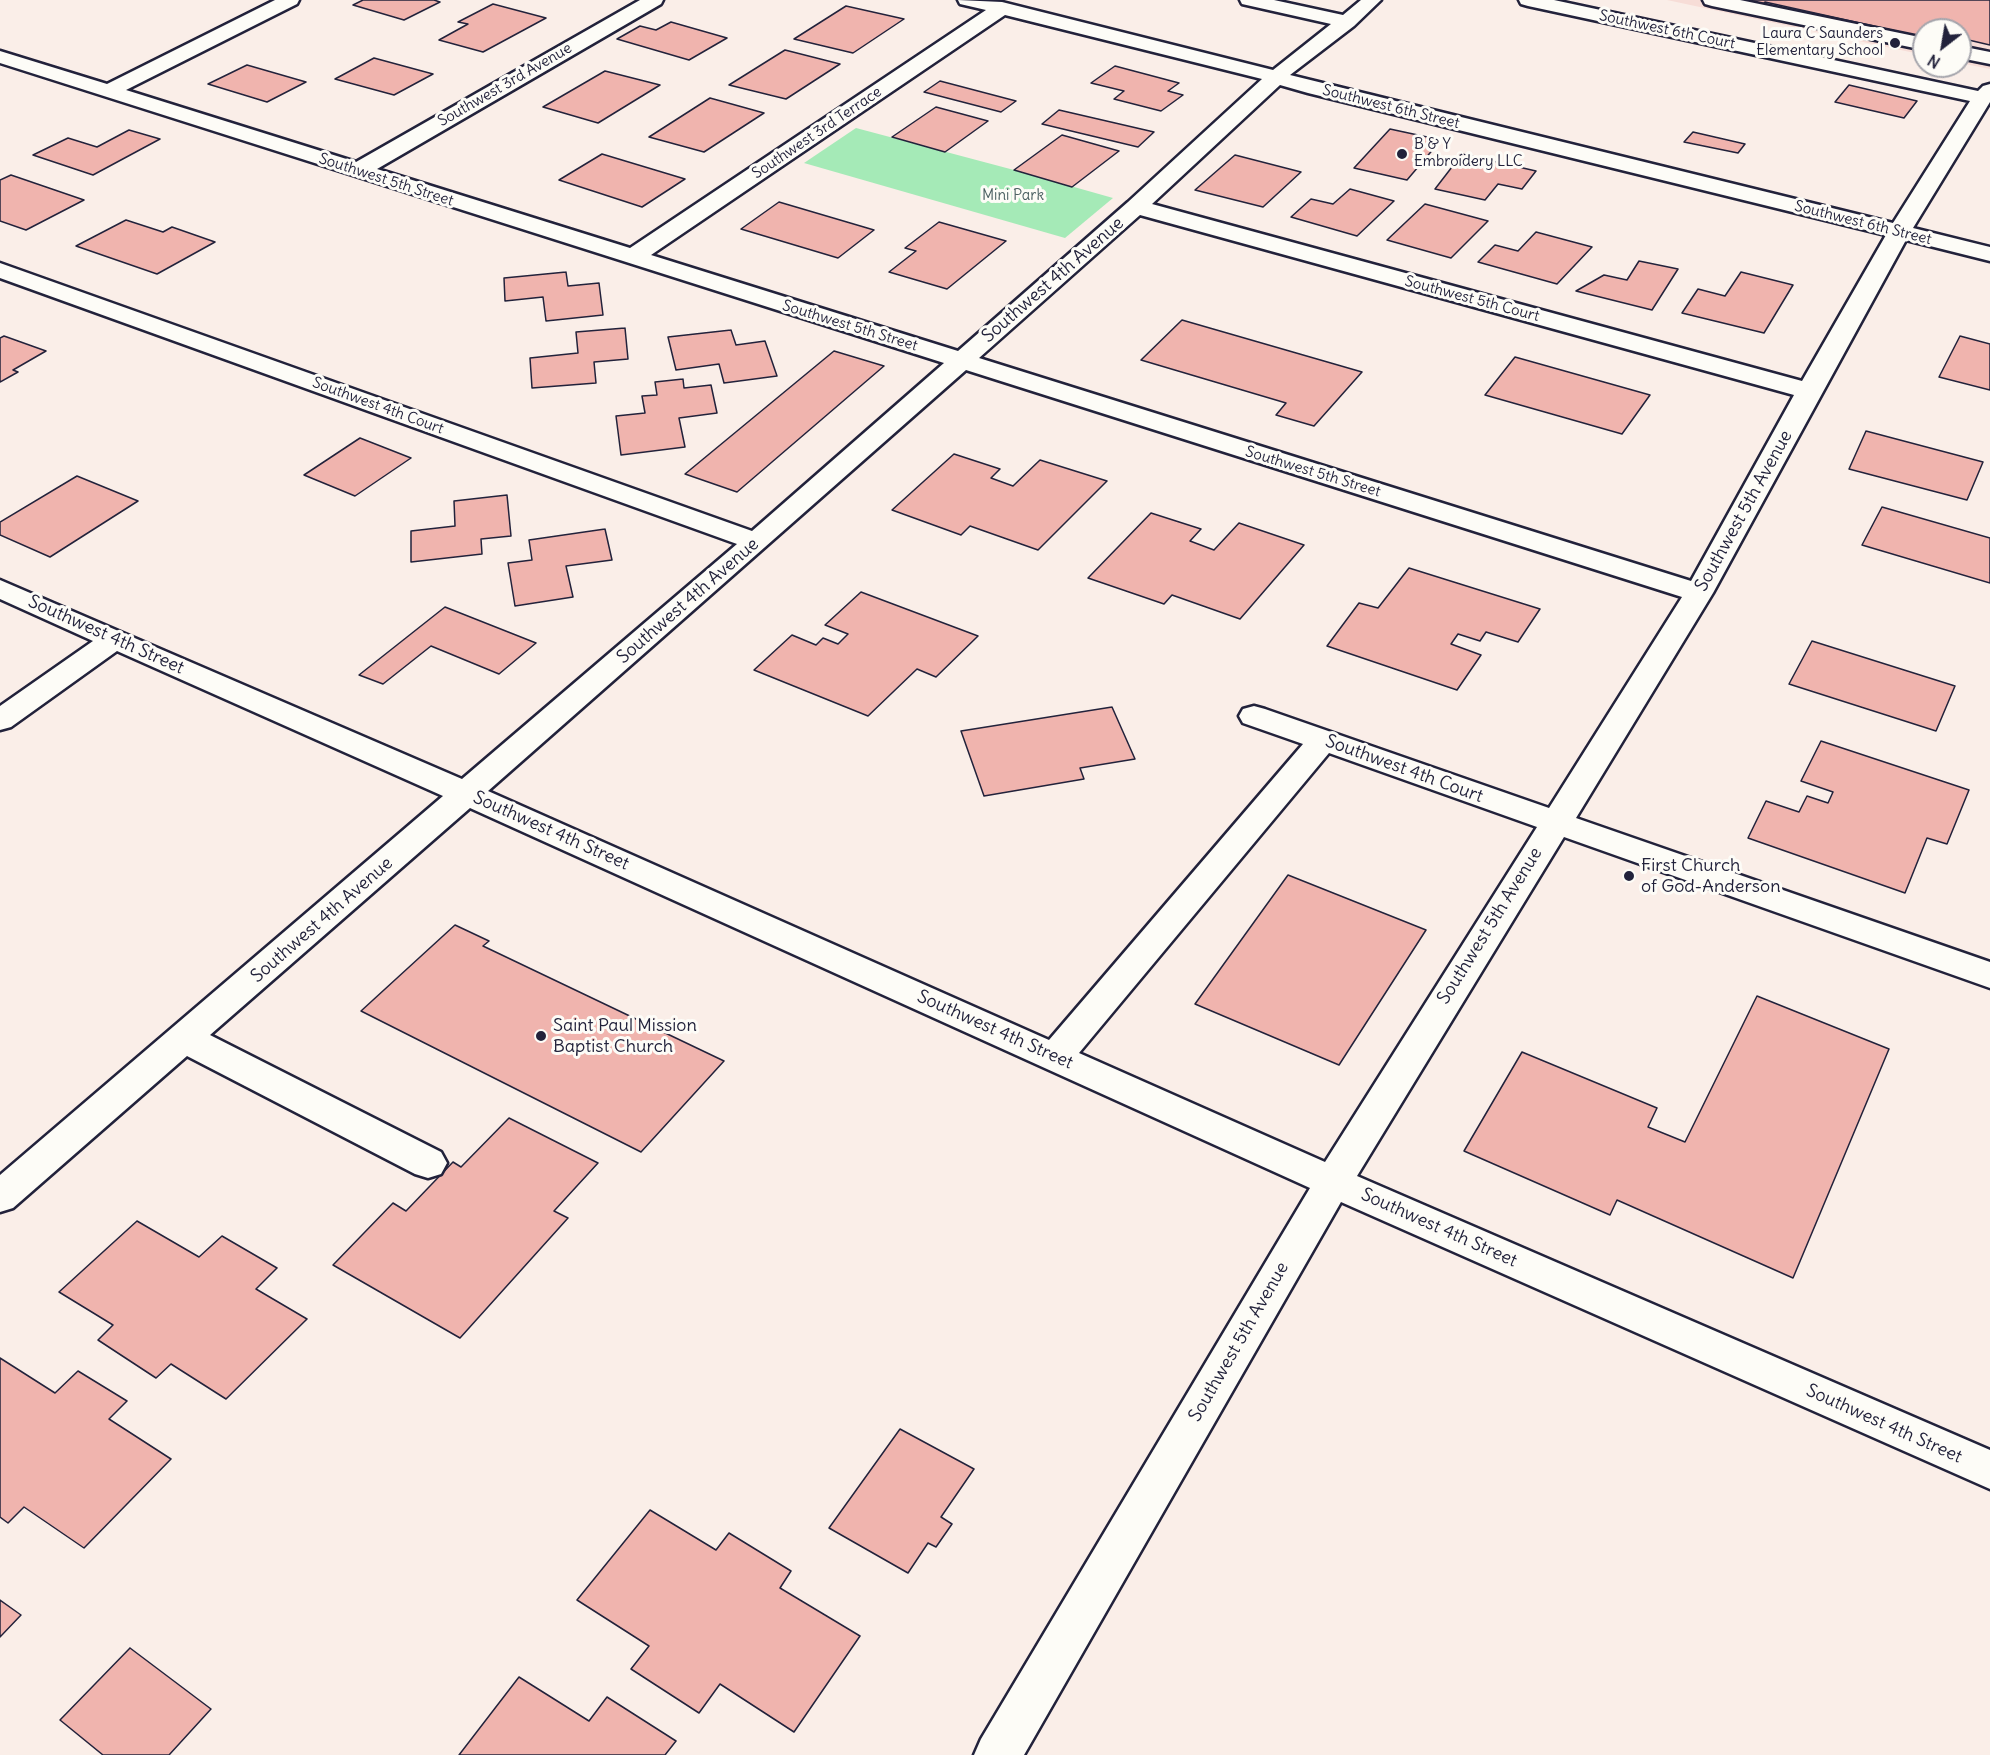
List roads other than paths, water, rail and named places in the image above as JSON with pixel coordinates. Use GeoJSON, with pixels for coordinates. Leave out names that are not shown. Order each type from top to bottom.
{"type":"FeatureCollection","features":[{"type":"Feature","properties":{"kind":"street"},"geometry":{"type":"LineString","coordinates":[[109,91],[290,0]]}},
{"type":"Feature","properties":{"kind":"street","name":"Southwest 3rd Avenue"},"geometry":{"type":"LineString","coordinates":[[357,171],[654,0]]}},
{"type":"Feature","properties":{"kind":"street","name":"Southwest 6th Street"},"geometry":{"type":"LineString","coordinates":[[967,0],[1990,254]]}},
{"type":"Feature","properties":{"kind":"street"},"geometry":{"type":"LineString","coordinates":[[1249,0],[1347,22]]}},
{"type":"Feature","properties":{"kind":"street","name":"Southwest 4th Avenue"},"geometry":{"type":"LineString","coordinates":[[0,1197],[756,542],[1136,207],[1295,60],[1347,22],[1372,0]]}},
{"type":"Feature","properties":{"kind":"street","name":"Southwest 6th Court"},"geometry":{"type":"LineString","coordinates":[[1528,0],[1986,94]]}},
{"type":"Feature","properties":{"kind":"street"},"geometry":{"type":"LineString","coordinates":[[1712,0],[1912,42]]}},
{"type":"Feature","properties":{"kind":"street","name":"Southwest 3rd Terrace"},"geometry":{"type":"LineString","coordinates":[[632,257],[1002,8]]}},
{"type":"Feature","properties":{"kind":"street"},"geometry":{"type":"LineString","coordinates":[[1636,23],[1651,8]]}},
{"type":"Feature","properties":{"kind":"street"},"geometry":{"type":"LineString","coordinates":[[1972,54],[1990,58]]}},
{"type":"Feature","properties":{"kind":"street","name":"Southwest 5th Street"},"geometry":{"type":"LineString","coordinates":[[0,57],[1699,593]]}},
{"type":"Feature","properties":{"kind":"street","name":"Southwest 5th Avenue"},"geometry":{"type":"LineString","coordinates":[[998,1755],[1333,1182],[1699,593],[1899,232],[1986,94]]}},
{"type":"Feature","properties":{"kind":"street","name":"Southwest 5th Court"},"geometry":{"type":"LineString","coordinates":[[1136,207],[1809,392]]}},
{"type":"Feature","properties":{"kind":"street","name":"Southwest 4th Court"},"geometry":{"type":"LineString","coordinates":[[0,270],[756,542]]}},
{"type":"Feature","properties":{"kind":"street","name":"Southwest 4th Street"},"geometry":{"type":"LineString","coordinates":[[0,589],[467,794],[1333,1182],[1990,1470]]}},
{"type":"Feature","properties":{"kind":"street"},"geometry":{"type":"LineString","coordinates":[[0,720],[115,639]]}},
{"type":"Feature","properties":{"kind":"street","name":"Southwest 4th Court"},"geometry":{"type":"LineString","coordinates":[[1254,716],[1990,975]]}},
{"type":"Feature","properties":{"kind":"street"},"geometry":{"type":"LineString","coordinates":[[1055,1057],[1323,740]]}},
{"type":"Feature","properties":{"kind":"street"},"geometry":{"type":"LineString","coordinates":[[184,1038],[428,1163]]}},
{"type":"Feature","properties":{"kind":"place","name":"Laura C Saunders Elementary School"},"geometry":{"type":"Point","coordinates":[1895,43]}},
{"type":"Feature","properties":{"kind":"place","name":"B & Y Embroidery LLC"},"geometry":{"type":"Point","coordinates":[1402,154]}},
{"type":"Feature","properties":{"kind":"place","name":"First Church of God-Anderson"},"geometry":{"type":"Point","coordinates":[1629,876]}},
{"type":"Feature","properties":{"kind":"place","name":"Saint Paul Mission Baptist Church"},"geometry":{"type":"Point","coordinates":[541,1036]}},
{"type":"Feature","properties":{"kind":"park label","name":"Mini Park"},"geometry":{"type":"Point","coordinates":[1013,196]}}]}
